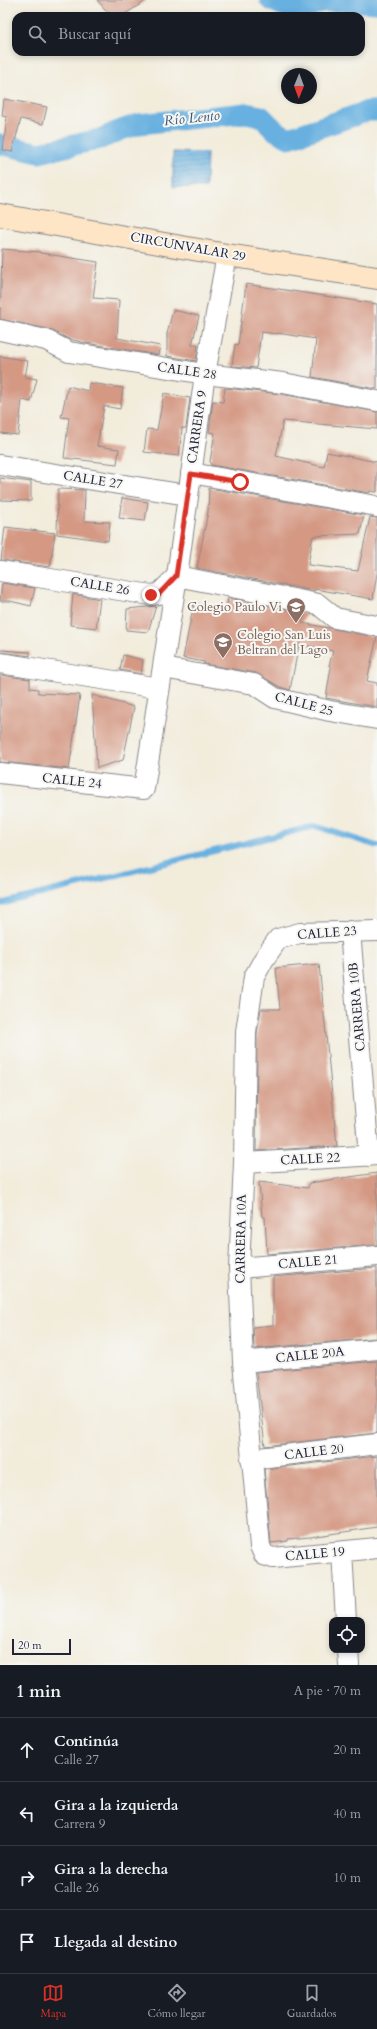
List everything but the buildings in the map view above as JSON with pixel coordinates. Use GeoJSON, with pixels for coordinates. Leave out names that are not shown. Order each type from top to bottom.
{"type":"FeatureCollection","features":[{"type":"Feature","properties":{"kind":"street","name":"CIRCUNVALAR 29"},"geometry":{"type":"LineString","coordinates":[[0,215],[227,255],[377,278]]}},
{"type":"Feature","properties":{"kind":"street","name":"CARRERA 9"},"geometry":{"type":"LineString","coordinates":[[144,789],[158,688],[163,668],[205,374],[227,255]]}},
{"type":"Feature","properties":{"kind":"street","name":"CALLE 28"},"geometry":{"type":"LineString","coordinates":[[0,330],[46,340],[69,352],[205,374],[283,382],[377,400]]}},
{"type":"Feature","properties":{"kind":"street","name":"CALLE 27"},"geometry":{"type":"LineString","coordinates":[[0,465],[187,495]]}},
{"type":"Feature","properties":{"kind":"street"},"geometry":{"type":"LineString","coordinates":[[191,474],[377,507]]}},
{"type":"Feature","properties":{"kind":"street","name":"CALLE 26"},"geometry":{"type":"LineString","coordinates":[[0,571],[151,595],[159,594],[176,576]]}},
{"type":"Feature","properties":{"kind":"street"},"geometry":{"type":"LineString","coordinates":[[176,576],[318,604],[335,618],[377,626]]}},
{"type":"Feature","properties":{"kind":"street"},"geometry":{"type":"LineString","coordinates":[[0,663],[158,688]]}},
{"type":"Feature","properties":{"kind":"street","name":"CALLE 25"},"geometry":{"type":"LineString","coordinates":[[163,668],[254,684],[275,698],[330,711],[377,719]]}},
{"type":"Feature","properties":{"kind":"street","name":"CALLE 24"},"geometry":{"type":"LineString","coordinates":[[0,773],[144,789]]}},
{"type":"Feature","properties":{"kind":"street","name":"CARRERA 10B"},"geometry":{"type":"LineString","coordinates":[[350,931],[373,1156]]}},
{"type":"Feature","properties":{"kind":"street","name":"CALLE 23"},"geometry":{"type":"LineString","coordinates":[[278,939],[300,933],[377,931]]}},
{"type":"Feature","properties":{"kind":"street","name":"CARRERA 10A"},"geometry":{"type":"LineString","coordinates":[[260,1546],[243,1362],[239,1268],[244,1163],[246,1032],[254,977],[278,939]]}},
{"type":"Feature","properties":{"kind":"street","name":"CALLE 22"},"geometry":{"type":"LineString","coordinates":[[244,1163],[373,1156]]}},
{"type":"Feature","properties":{"kind":"street","name":"CALLE 21"},"geometry":{"type":"LineString","coordinates":[[239,1268],[377,1256]]}},
{"type":"Feature","properties":{"kind":"street","name":"CALLE 20A"},"geometry":{"type":"LineString","coordinates":[[243,1362],[377,1349]]}},
{"type":"Feature","properties":{"kind":"street","name":"CALLE 20"},"geometry":{"type":"LineString","coordinates":[[251,1459],[377,1444]]}},
{"type":"Feature","properties":{"kind":"street","name":"CALLE 19"},"geometry":{"type":"LineString","coordinates":[[260,1546],[264,1555],[274,1558],[377,1548]]}},
{"type":"Feature","properties":{"kind":"street"},"geometry":{"type":"LineString","coordinates":[[342,1552],[346,1617]]}},
{"type":"Feature","properties":{"kind":"street"},"geometry":{"type":"LineString","coordinates":[[348,1653],[349,1665]]}},
{"type":"Feature","properties":{"kind":"water"},"geometry":{"type":"Polygon","coordinates":[[[173,152],[207,153],[206,188],[173,187],[173,152]]]}},
{"type":"Feature","properties":{"kind":"waterway","name":"Río Lento"},"geometry":{"type":"LineString","coordinates":[[270,0],[286,7],[306,8],[320,2],[345,1],[377,3]]}},
{"type":"Feature","properties":{"kind":"waterway","name":"Río Lento"},"geometry":{"type":"LineString","coordinates":[[0,144],[39,153],[100,139],[139,124],[246,113],[261,116],[276,131],[289,138],[368,111],[377,111]]}},
{"type":"Feature","properties":{"kind":"waterway"},"geometry":{"type":"LineString","coordinates":[[0,904],[315,826],[377,846]]}},
{"type":"Feature","properties":{"kind":"place","name":"Colegio Paulo Vi"},"geometry":{"type":"Point","coordinates":[296,624]}},
{"type":"Feature","properties":{"kind":"place","name":"Colegio San Luis Beltran del Lago"},"geometry":{"type":"Point","coordinates":[223,659]}},
{"type":"Feature","properties":{"kind":"route"},"geometry":{"type":"LineString","coordinates":[[151,595],[159,594],[166,589],[176,576],[191,474],[240,482]]}}]}
